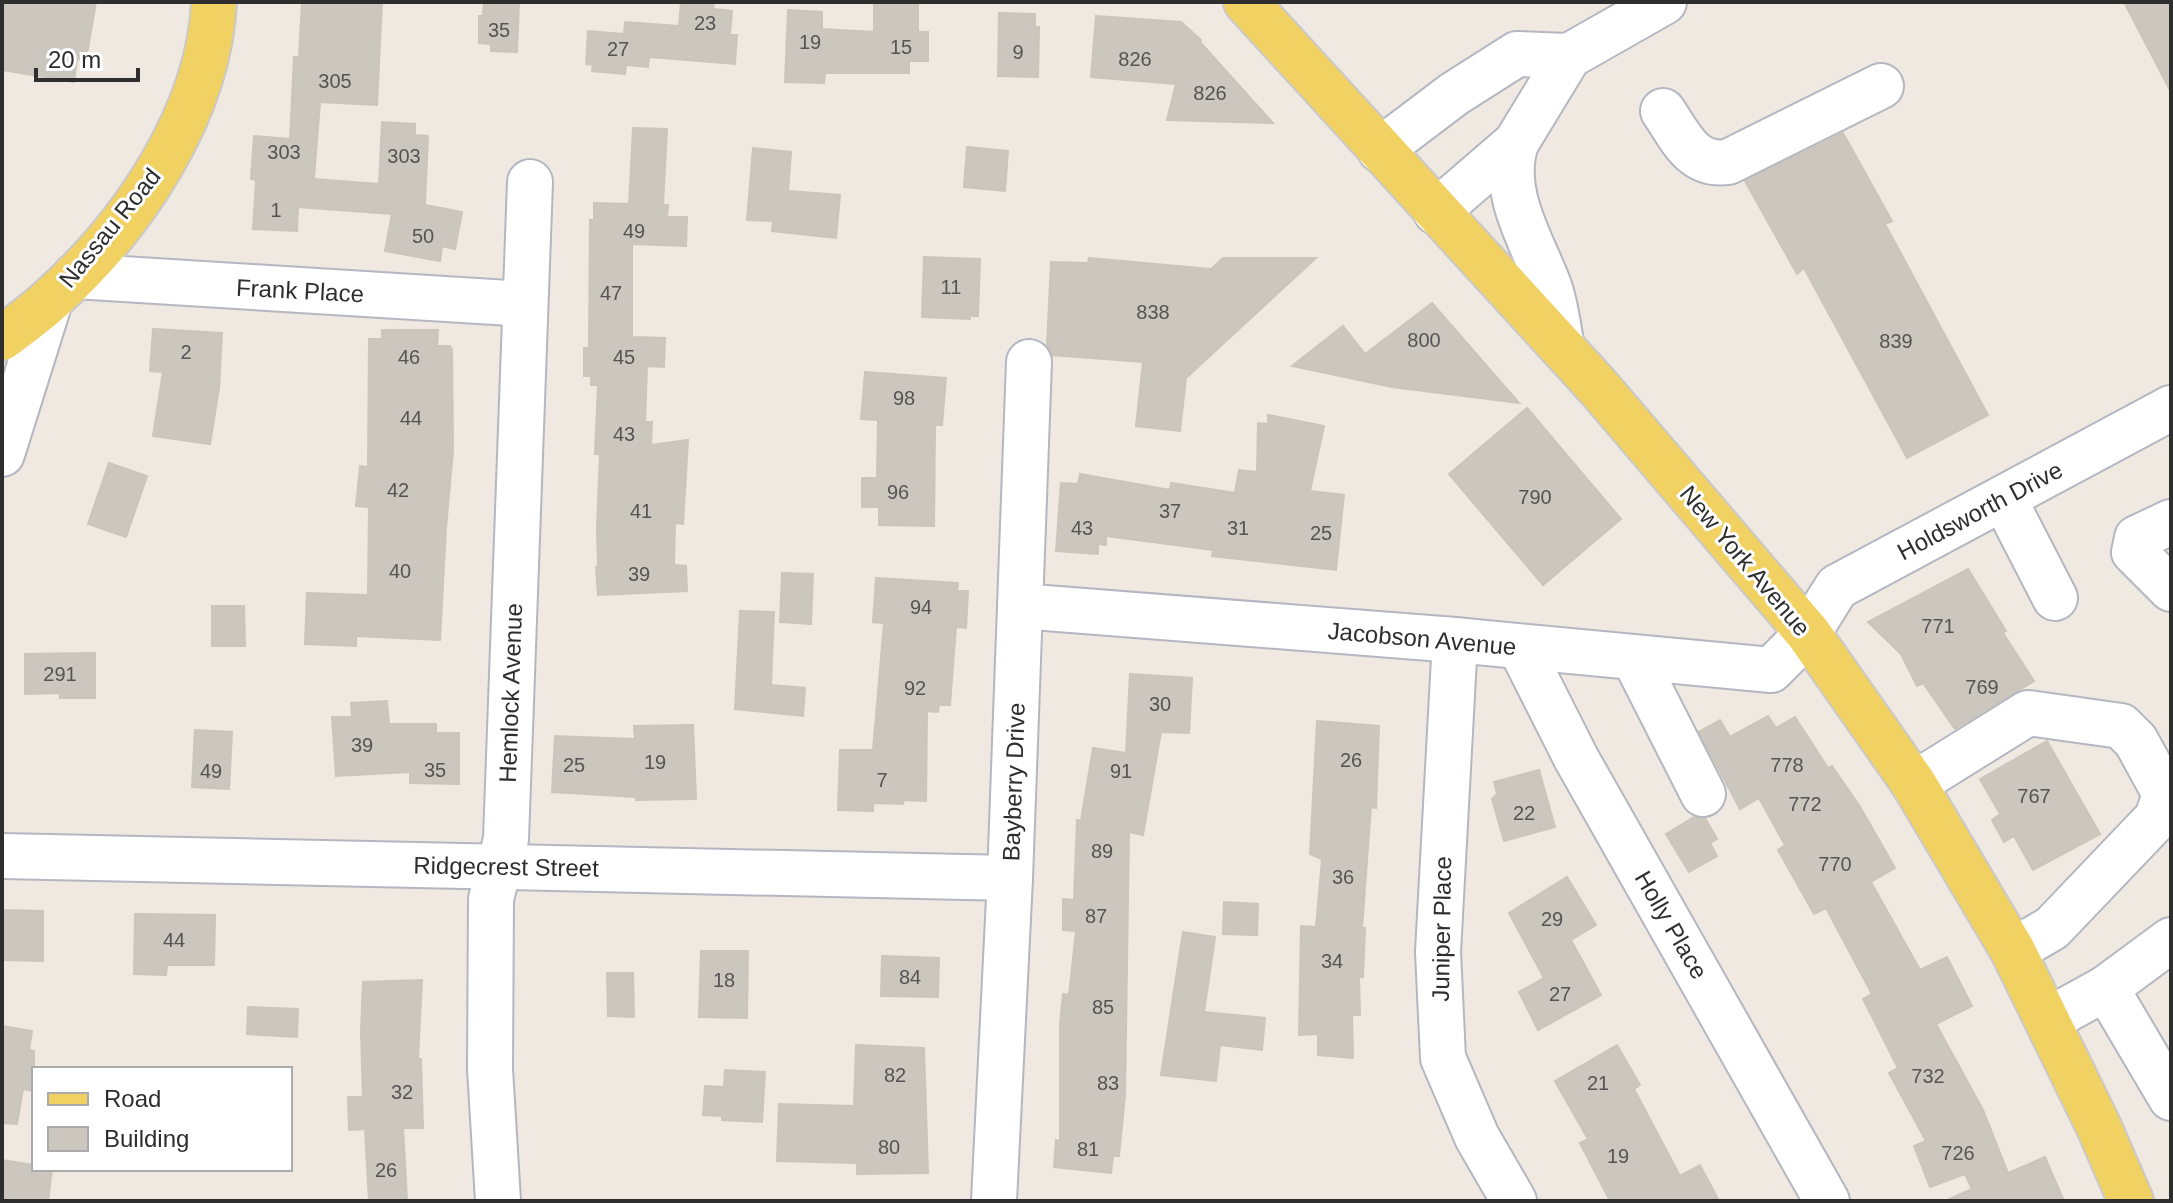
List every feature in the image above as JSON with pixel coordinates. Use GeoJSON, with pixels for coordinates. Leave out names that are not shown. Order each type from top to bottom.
{"type":"FeatureCollection","features":[{"type":"Feature","properties":{"kind":"main road","name":"Nassau Road"},"geometry":{"type":"LineString","coordinates":[[62,288],[114,232],[167,158],[201,82],[214,2]]}},
{"type":"Feature","properties":{"kind":"main road","name":"New York Avenue"},"geometry":{"type":"LineString","coordinates":[[1246,2],[1562,347],[1808,633],[1914,784],[2013,951],[2131,1201]]}},
{"type":"Feature","properties":{"kind":"main road"},"geometry":{"type":"LineString","coordinates":[[2,338],[62,288]]}},
{"type":"Feature","properties":{"kind":"street"},"geometry":{"type":"LineString","coordinates":[[1562,347],[1550,288],[1526,232],[1516,196],[1511,159],[1516,143],[1569,56],[1664,2]]}},
{"type":"Feature","properties":{"kind":"street"},"geometry":{"type":"LineString","coordinates":[[1380,150],[1454,94],[1517,54],[1569,56]]}},
{"type":"Feature","properties":{"kind":"street"},"geometry":{"type":"LineString","coordinates":[[1663,111],[1689,149],[1701,160],[1713,164],[1728,162],[1881,86]]}},
{"type":"Feature","properties":{"kind":"street"},"geometry":{"type":"LineString","coordinates":[[1436,212],[1516,143]]}},
{"type":"Feature","properties":{"kind":"street","name":"Hemlock Avenue"},"geometry":{"type":"LineString","coordinates":[[498,1201],[490,1054],[491,899],[506,839],[530,182]]}},
{"type":"Feature","properties":{"kind":"street","name":"Frank Place"},"geometry":{"type":"LineString","coordinates":[[62,288],[525,304]]}},
{"type":"Feature","properties":{"kind":"street","name":"Nassau Road"},"geometry":{"type":"LineString","coordinates":[[2,454],[62,288]]}},
{"type":"Feature","properties":{"kind":"street","name":"Bayberry Drive"},"geometry":{"type":"LineString","coordinates":[[994,1201],[1010,878],[1029,362]]}},
{"type":"Feature","properties":{"kind":"street","name":"Holdsworth Drive"},"geometry":{"type":"LineString","coordinates":[[1808,633],[1837,587],[2171,408]]}},
{"type":"Feature","properties":{"kind":"street"},"geometry":{"type":"LineString","coordinates":[[2004,499],[2055,598]]}},
{"type":"Feature","properties":{"kind":"street"},"geometry":{"type":"LineString","coordinates":[[2171,522],[2137,538],[2134,552],[2171,589]]}},
{"type":"Feature","properties":{"kind":"street","name":"Jacobson Avenue"},"geometry":{"type":"LineString","coordinates":[[1020,606],[1455,640],[1771,670],[1808,633]]}},
{"type":"Feature","properties":{"kind":"street","name":"Juniper Place"},"geometry":{"type":"LineString","coordinates":[[1455,640],[1438,952],[1443,1058],[1477,1137],[1514,1201]]}},
{"type":"Feature","properties":{"kind":"street","name":"Holly Place"},"geometry":{"type":"LineString","coordinates":[[1520,647],[1576,758],[1827,1201]]}},
{"type":"Feature","properties":{"kind":"street"},"geometry":{"type":"LineString","coordinates":[[1634,658],[1703,794]]}},
{"type":"Feature","properties":{"kind":"street"},"geometry":{"type":"LineString","coordinates":[[1914,784],[2028,713],[2121,726],[2136,741],[2165,794],[2157,818],[2052,928],[2013,951]]}},
{"type":"Feature","properties":{"kind":"street","name":"Ridgecrest Street"},"geometry":{"type":"LineString","coordinates":[[2,856],[1010,878]]}},
{"type":"Feature","properties":{"kind":"street"},"geometry":{"type":"LineString","coordinates":[[2048,1020],[2106,988],[2171,940]]}},
{"type":"Feature","properties":{"kind":"street"},"geometry":{"type":"LineString","coordinates":[[2106,988],[2171,1098]]}},
{"type":"Feature","properties":{"kind":"building"},"geometry":{"type":"Polygon","coordinates":[[[2,2],[96,2],[86,60],[77,59],[74,82],[2,70],[2,2]]]}},
{"type":"Feature","properties":{"kind":"building"},"geometry":{"type":"Polygon","coordinates":[[[302,2],[382,2],[377,105],[320,102],[314,179],[379,184],[382,122],[415,124],[415,135],[428,136],[425,205],[462,212],[455,249],[442,246],[440,261],[385,251],[392,214],[298,207],[297,231],[253,229],[256,180],[251,179],[254,136],[290,139],[294,57],[299,57],[302,2]]]}},
{"type":"Feature","properties":{"kind":"building"},"geometry":{"type":"Polygon","coordinates":[[[484,2],[519,2],[517,52],[491,51],[491,44],[479,43],[479,16],[483,16],[484,2]]]}},
{"type":"Feature","properties":{"kind":"building"},"geometry":{"type":"Polygon","coordinates":[[[681,2],[714,2],[713,9],[732,11],[730,35],[737,35],[735,64],[649,57],[648,67],[626,65],[625,74],[592,71],[593,65],[586,64],[588,31],[624,34],[625,22],[679,26],[681,2]]]}},
{"type":"Feature","properties":{"kind":"building"},"geometry":{"type":"Polygon","coordinates":[[[874,2],[918,2],[918,32],[928,32],[928,61],[909,61],[909,73],[825,73],[824,83],[785,82],[788,10],[822,12],[822,29],[874,32],[874,2]]]}},
{"type":"Feature","properties":{"kind":"building"},"geometry":{"type":"Polygon","coordinates":[[[2124,2],[2171,2],[2171,92],[2124,2]]]}},
{"type":"Feature","properties":{"kind":"building"},"geometry":{"type":"Polygon","coordinates":[[[999,13],[1035,14],[1035,27],[1039,27],[1038,77],[998,76],[999,13]]]}},
{"type":"Feature","properties":{"kind":"building"},"geometry":{"type":"Polygon","coordinates":[[[1096,16],[1181,22],[1201,40],[1273,123],[1167,120],[1176,84],[1091,77],[1096,16]]]}},
{"type":"Feature","properties":{"kind":"building"},"geometry":{"type":"Polygon","coordinates":[[[633,128],[667,129],[663,205],[668,205],[667,217],[687,217],[686,246],[632,244],[632,337],[665,338],[664,367],[647,366],[645,422],[652,422],[651,445],[688,440],[683,524],[675,523],[674,565],[686,566],[687,591],[598,595],[600,454],[595,454],[598,385],[591,385],[591,376],[584,376],[584,348],[589,348],[590,220],[594,220],[594,203],[629,204],[633,128]]]}},
{"type":"Feature","properties":{"kind":"building"},"geometry":{"type":"Polygon","coordinates":[[[1843,133],[1892,221],[1885,224],[1988,415],[1907,458],[1804,268],[1797,274],[1745,181],[1843,133]]]}},
{"type":"Feature","properties":{"kind":"building"},"geometry":{"type":"Polygon","coordinates":[[[967,147],[1008,151],[1005,191],[964,187],[967,147]]]}},
{"type":"Feature","properties":{"kind":"building"},"geometry":{"type":"Polygon","coordinates":[[[753,148],[791,152],[788,191],[840,195],[836,238],[772,231],[773,221],[747,220],[753,148]]]}},
{"type":"Feature","properties":{"kind":"building"},"geometry":{"type":"Polygon","coordinates":[[[924,257],[980,259],[978,316],[970,316],[970,319],[922,317],[924,257]]]}},
{"type":"Feature","properties":{"kind":"building"},"geometry":{"type":"Polygon","coordinates":[[[1089,258],[1211,269],[1223,258],[1316,258],[1186,378],[1180,431],[1136,426],[1143,362],[1052,355],[1047,346],[1051,262],[1088,263],[1089,258]]]}},
{"type":"Feature","properties":{"kind":"building"},"geometry":{"type":"Polygon","coordinates":[[[1432,303],[1519,403],[1392,387],[1292,366],[1343,326],[1365,354],[1432,303]]]}},
{"type":"Feature","properties":{"kind":"building"},"geometry":{"type":"Polygon","coordinates":[[[153,329],[222,333],[219,388],[210,444],[153,436],[163,372],[150,371],[153,329]]]}},
{"type":"Feature","properties":{"kind":"building"},"geometry":{"type":"Polygon","coordinates":[[[382,330],[438,330],[437,346],[450,346],[452,350],[453,450],[440,640],[356,636],[356,646],[305,644],[307,593],[368,595],[369,507],[356,506],[360,466],[368,467],[369,339],[382,339],[382,330]]]}},
{"type":"Feature","properties":{"kind":"building"},"geometry":{"type":"Polygon","coordinates":[[[865,372],[946,378],[942,425],[935,425],[934,526],[879,525],[879,507],[862,507],[862,478],[877,478],[878,420],[861,419],[865,372]]]}},
{"type":"Feature","properties":{"kind":"building"},"geometry":{"type":"Polygon","coordinates":[[[1527,408],[1621,519],[1543,585],[1449,474],[1527,408]]]}},
{"type":"Feature","properties":{"kind":"building"},"geometry":{"type":"Polygon","coordinates":[[[1268,415],[1324,426],[1310,491],[1344,495],[1336,570],[1212,556],[1213,550],[1106,536],[1106,545],[1098,544],[1098,554],[1056,551],[1061,483],[1078,484],[1080,474],[1170,490],[1171,483],[1235,493],[1239,470],[1257,472],[1258,423],[1268,424],[1268,415]]]}},
{"type":"Feature","properties":{"kind":"building"},"geometry":{"type":"Polygon","coordinates":[[[109,463],[147,476],[126,537],[88,524],[109,463]]]}},
{"type":"Feature","properties":{"kind":"building"},"geometry":{"type":"Polygon","coordinates":[[[1968,569],[2034,681],[1955,729],[1923,683],[1917,686],[1901,654],[1868,622],[1968,569]]]}},
{"type":"Feature","properties":{"kind":"building"},"geometry":{"type":"Polygon","coordinates":[[[782,573],[813,574],[811,624],[780,622],[782,573]]]}},
{"type":"Feature","properties":{"kind":"building"},"geometry":{"type":"Polygon","coordinates":[[[876,578],[958,583],[957,591],[968,591],[966,628],[956,627],[950,705],[939,705],[938,712],[927,711],[926,801],[873,803],[873,811],[838,810],[840,750],[873,750],[884,623],[873,622],[876,578]]]}},
{"type":"Feature","properties":{"kind":"building"},"geometry":{"type":"Polygon","coordinates":[[[212,606],[244,606],[245,646],[212,646],[212,606]]]}},
{"type":"Feature","properties":{"kind":"building"},"geometry":{"type":"Polygon","coordinates":[[[740,611],[774,612],[771,685],[805,688],[803,716],[735,709],[740,611]]]}},
{"type":"Feature","properties":{"kind":"building"},"geometry":{"type":"Polygon","coordinates":[[[95,653],[95,698],[60,698],[60,693],[25,694],[25,654],[95,653]]]}},
{"type":"Feature","properties":{"kind":"building"},"geometry":{"type":"Polygon","coordinates":[[[1130,674],[1192,678],[1189,733],[1161,732],[1143,835],[1129,832],[1125,1095],[1119,1156],[1113,1156],[1111,1173],[1054,1167],[1056,1140],[1060,1141],[1060,1024],[1063,994],[1069,995],[1076,931],[1063,930],[1063,899],[1074,900],[1077,820],[1081,821],[1093,748],[1126,753],[1130,674]]]}},
{"type":"Feature","properties":{"kind":"building"},"geometry":{"type":"Polygon","coordinates":[[[387,701],[389,724],[436,724],[436,733],[459,733],[459,784],[410,783],[410,772],[336,776],[332,717],[352,717],[351,703],[387,701]]]}},
{"type":"Feature","properties":{"kind":"building"},"geometry":{"type":"Polygon","coordinates":[[[1768,716],[1776,728],[1795,717],[1828,768],[1832,766],[1859,805],[1895,868],[1871,882],[1920,970],[1947,957],[1972,1006],[1936,1024],[1983,1110],[2008,1173],[2045,1157],[2064,1201],[1945,1201],[1972,1189],[1965,1174],[1930,1187],[1914,1146],[1926,1141],[1889,1073],[1898,1068],[1863,999],[1872,994],[1826,908],[1814,914],[1778,850],[1785,845],[1759,798],[1740,809],[1699,732],[1720,720],[1730,737],[1768,716]]]}},
{"type":"Feature","properties":{"kind":"building"},"geometry":{"type":"Polygon","coordinates":[[[1317,721],[1379,726],[1376,808],[1371,807],[1362,928],[1365,928],[1363,977],[1359,977],[1360,1015],[1352,1015],[1353,1058],[1318,1055],[1318,1034],[1299,1035],[1301,926],[1316,927],[1322,859],[1310,854],[1317,721]]]}},
{"type":"Feature","properties":{"kind":"building"},"geometry":{"type":"Polygon","coordinates":[[[693,725],[696,799],[636,800],[636,797],[552,792],[555,736],[635,739],[634,726],[693,725]]]}},
{"type":"Feature","properties":{"kind":"building"},"geometry":{"type":"Polygon","coordinates":[[[195,730],[232,732],[229,789],[192,787],[195,730]]]}},
{"type":"Feature","properties":{"kind":"building"},"geometry":{"type":"Polygon","coordinates":[[[2047,741],[2100,834],[2033,870],[2014,836],[2004,842],[1992,820],[2000,814],[1980,779],[2047,741]]]}},
{"type":"Feature","properties":{"kind":"building"},"geometry":{"type":"Polygon","coordinates":[[[1539,770],[1555,827],[1504,841],[1492,799],[1497,794],[1494,782],[1539,770]]]}},
{"type":"Feature","properties":{"kind":"building"},"geometry":{"type":"Polygon","coordinates":[[[1694,817],[1705,818],[1717,839],[1710,843],[1717,856],[1689,872],[1666,834],[1694,817]]]}},
{"type":"Feature","properties":{"kind":"building"},"geometry":{"type":"Polygon","coordinates":[[[1567,877],[1596,925],[1571,940],[1601,995],[1538,1030],[1519,992],[1544,978],[1509,913],[1567,877]]]}},
{"type":"Feature","properties":{"kind":"building"},"geometry":{"type":"Polygon","coordinates":[[[1224,902],[1258,904],[1257,935],[1223,934],[1224,902]]]}},
{"type":"Feature","properties":{"kind":"building"},"geometry":{"type":"Polygon","coordinates":[[[2,910],[43,911],[43,961],[2,960],[2,910]]]}},
{"type":"Feature","properties":{"kind":"building"},"geometry":{"type":"Polygon","coordinates":[[[135,914],[215,915],[214,965],[167,965],[166,975],[134,974],[135,914]]]}},
{"type":"Feature","properties":{"kind":"building"},"geometry":{"type":"Polygon","coordinates":[[[1183,932],[1215,937],[1204,1012],[1265,1018],[1262,1050],[1220,1045],[1216,1081],[1161,1075],[1183,932]]]}},
{"type":"Feature","properties":{"kind":"building"},"geometry":{"type":"Polygon","coordinates":[[[701,951],[748,951],[747,1018],[699,1017],[701,951]]]}},
{"type":"Feature","properties":{"kind":"building"},"geometry":{"type":"Polygon","coordinates":[[[882,956],[939,958],[938,997],[881,996],[882,956]]]}},
{"type":"Feature","properties":{"kind":"building"},"geometry":{"type":"Polygon","coordinates":[[[607,973],[633,973],[634,1017],[608,1016],[607,973]]]}},
{"type":"Feature","properties":{"kind":"building"},"geometry":{"type":"Polygon","coordinates":[[[422,980],[418,1059],[421,1059],[423,1128],[403,1128],[407,1201],[369,1201],[365,1129],[349,1130],[348,1097],[363,1097],[363,982],[422,980]]]}},
{"type":"Feature","properties":{"kind":"building"},"geometry":{"type":"Polygon","coordinates":[[[248,1007],[298,1009],[297,1037],[247,1034],[248,1007]]]}},
{"type":"Feature","properties":{"kind":"building"},"geometry":{"type":"Polygon","coordinates":[[[2,1026],[32,1031],[29,1050],[34,1051],[34,1067],[32,1091],[23,1089],[17,1124],[2,1123],[2,1026]]]}},
{"type":"Feature","properties":{"kind":"building"},"geometry":{"type":"Polygon","coordinates":[[[856,1045],[924,1048],[928,1173],[857,1174],[857,1163],[777,1161],[779,1104],[854,1106],[856,1045]]]}},
{"type":"Feature","properties":{"kind":"building"},"geometry":{"type":"Polygon","coordinates":[[[1617,1045],[1640,1085],[1634,1089],[1680,1176],[1700,1165],[1719,1201],[1610,1201],[1580,1143],[1588,1139],[1555,1081],[1617,1045]]]}},
{"type":"Feature","properties":{"kind":"building"},"geometry":{"type":"Polygon","coordinates":[[[725,1070],[765,1072],[762,1122],[722,1120],[722,1116],[703,1115],[705,1086],[724,1087],[725,1070]]]}},
{"type":"Feature","properties":{"kind":"building"},"geometry":{"type":"Polygon","coordinates":[[[2,1160],[32,1165],[32,1171],[52,1171],[48,1201],[2,1201],[2,1160]]]}}]}
